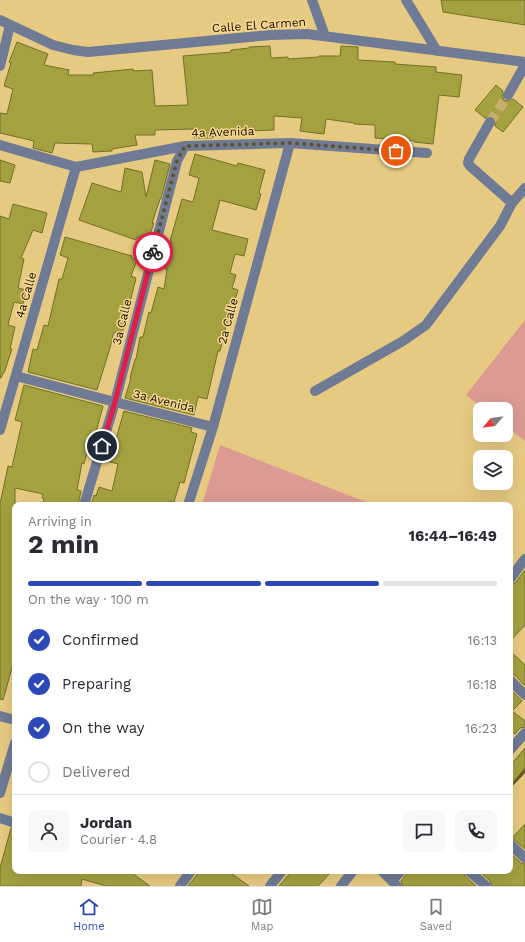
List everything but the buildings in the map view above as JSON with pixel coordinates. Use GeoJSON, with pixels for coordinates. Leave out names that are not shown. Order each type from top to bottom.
{"type":"FeatureCollection","features":[{"type":"Feature","properties":{"kind":"street"},"geometry":{"type":"LineString","coordinates":[[312,0],[325,36]]}},
{"type":"Feature","properties":{"kind":"street"},"geometry":{"type":"LineString","coordinates":[[406,0],[437,51]]}},
{"type":"Feature","properties":{"kind":"street","name":"Calle El Carmen"},"geometry":{"type":"LineString","coordinates":[[0,20],[53,45],[88,52],[272,35],[307,34],[525,64]]}},
{"type":"Feature","properties":{"kind":"street"},"geometry":{"type":"LineString","coordinates":[[0,66],[10,25]]}},
{"type":"Feature","properties":{"kind":"street"},"geometry":{"type":"LineString","coordinates":[[508,95],[525,64]]}},
{"type":"Feature","properties":{"kind":"street"},"geometry":{"type":"LineString","coordinates":[[490,122],[468,163],[512,203]]}},
{"type":"Feature","properties":{"kind":"street","name":"4a Avenida"},"geometry":{"type":"LineString","coordinates":[[0,145],[76,167],[185,146],[290,143],[426,153]]}},
{"type":"Feature","properties":{"kind":"street","name":"2a Calle"},"geometry":{"type":"LineString","coordinates":[[189,502],[213,427],[290,143]]}},
{"type":"Feature","properties":{"kind":"street","name":"3a Calle"},"geometry":{"type":"LineString","coordinates":[[85,502],[115,402],[177,161],[185,146]]}},
{"type":"Feature","properties":{"kind":"street","name":"4a Calle"},"geometry":{"type":"LineString","coordinates":[[0,430],[76,167]]}},
{"type":"Feature","properties":{"kind":"street"},"geometry":{"type":"LineString","coordinates":[[315,392],[403,341],[426,325],[500,226],[512,203],[525,188]]}},
{"type":"Feature","properties":{"kind":"street","name":"3a Avenida"},"geometry":{"type":"LineString","coordinates":[[16,376],[213,427]]}},
{"type":"Feature","properties":{"kind":"street"},"geometry":{"type":"LineString","coordinates":[[513,574],[524,561]]}},
{"type":"Feature","properties":{"kind":"street"},"geometry":{"type":"LineString","coordinates":[[513,683],[525,695]]}},
{"type":"Feature","properties":{"kind":"street"},"geometry":{"type":"LineString","coordinates":[[0,716],[12,719]]}},
{"type":"Feature","properties":{"kind":"street"},"geometry":{"type":"LineString","coordinates":[[513,747],[525,733]]}},
{"type":"Feature","properties":{"kind":"street"},"geometry":{"type":"LineString","coordinates":[[0,794],[12,753]]}},
{"type":"Feature","properties":{"kind":"street"},"geometry":{"type":"LineString","coordinates":[[0,818],[12,822]]}},
{"type":"Feature","properties":{"kind":"street"},"geometry":{"type":"LineString","coordinates":[[513,847],[525,858]]}},
{"type":"Feature","properties":{"kind":"street"},"geometry":{"type":"LineString","coordinates":[[180,886],[189,874]]}},
{"type":"Feature","properties":{"kind":"street"},"geometry":{"type":"LineString","coordinates":[[270,886],[280,874]]}},
{"type":"Feature","properties":{"kind":"street"},"geometry":{"type":"LineString","coordinates":[[341,886],[351,874]]}},
{"type":"Feature","properties":{"kind":"street"},"geometry":{"type":"LineString","coordinates":[[385,874],[394,884],[399,874]]}},
{"type":"Feature","properties":{"kind":"street"},"geometry":{"type":"LineString","coordinates":[[472,874],[486,886]]}},
{"type":"Feature","properties":{"kind":"shaded area"},"geometry":{"type":"Polygon","coordinates":[[[525,320],[525,441],[513,432],[513,402],[475,402],[466,395],[525,320]]]}},
{"type":"Feature","properties":{"kind":"shaded area"},"geometry":{"type":"Polygon","coordinates":[[[220,445],[366,502],[203,502],[220,445]]]}},
{"type":"Feature","properties":{"kind":"waterway"},"geometry":{"type":"LineString","coordinates":[[513,783],[525,770]]}},
{"type":"Feature","properties":{"kind":"tunnel"},"geometry":{"type":"LineString","coordinates":[[490,122],[508,95]]}},
{"type":"Feature","properties":{"kind":"way so far"},"geometry":{"type":"LineString","coordinates":[[153,252],[177,161],[185,146],[290,143],[396,151]]}},
{"type":"Feature","properties":{"kind":"route"},"geometry":{"type":"LineString","coordinates":[[102,446],[115,402],[153,252]]}}]}
